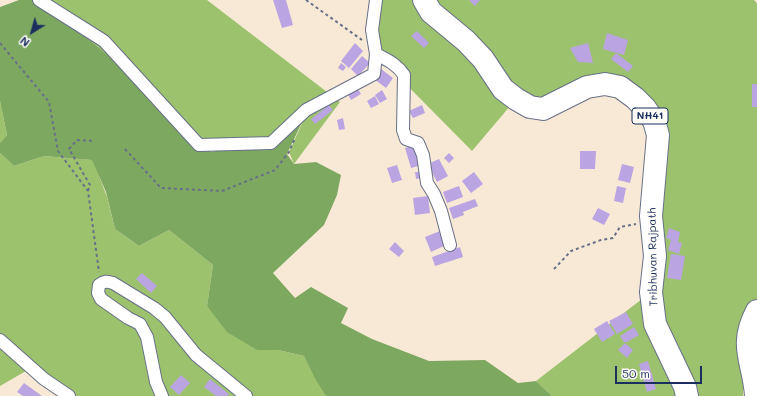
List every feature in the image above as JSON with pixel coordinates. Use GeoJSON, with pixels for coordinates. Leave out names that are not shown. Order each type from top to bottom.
{"type":"FeatureCollection","features":[{"type":"Feature","properties":{"kind":"highway","name":"Tribhuvan Rajpath"},"geometry":{"type":"LineString","coordinates":[[424,0],[431,12],[466,41],[483,59],[504,89],[516,99],[530,107],[543,109],[587,87],[605,84],[620,87],[636,98],[654,120],[658,135],[651,216],[655,256],[651,292],[655,324],[685,387],[687,396]]}},
{"type":"Feature","properties":{"kind":"highway"},"geometry":{"type":"LineString","coordinates":[[756,396],[748,351],[748,332],[757,311]]}},
{"type":"Feature","properties":{"kind":"street"},"geometry":{"type":"LineString","coordinates":[[39,0],[104,41],[199,145],[271,143],[306,110],[374,74],[376,54],[372,30],[376,0]]}},
{"type":"Feature","properties":{"kind":"street"},"geometry":{"type":"LineString","coordinates":[[376,54],[393,63],[404,75],[403,130],[406,139],[418,142],[423,155],[427,183],[434,194],[441,211],[450,245]]}},
{"type":"Feature","properties":{"kind":"street"},"geometry":{"type":"LineString","coordinates":[[162,396],[156,382],[147,337],[140,324],[128,318],[101,299],[98,293],[100,285],[103,282],[107,281],[113,283],[154,308],[165,317],[196,355],[246,396]]}},
{"type":"Feature","properties":{"kind":"street"},"geometry":{"type":"LineString","coordinates":[[0,340],[44,379],[69,396]]}},
{"type":"Feature","properties":{"kind":"path"},"geometry":{"type":"LineString","coordinates":[[306,0],[362,40],[376,54]]}},
{"type":"Feature","properties":{"kind":"path"},"geometry":{"type":"LineString","coordinates":[[0,43],[49,102],[58,151],[88,191]]}},
{"type":"Feature","properties":{"kind":"path"},"geometry":{"type":"LineString","coordinates":[[125,149],[161,188],[222,191],[275,170],[289,152],[295,138]]}},
{"type":"Feature","properties":{"kind":"path"},"geometry":{"type":"LineString","coordinates":[[94,141],[77,140],[69,149],[90,185],[88,191],[99,273],[103,282]]}},
{"type":"Feature","properties":{"kind":"path"},"geometry":{"type":"LineString","coordinates":[[554,269],[571,251],[601,240],[613,238],[620,227],[638,223],[651,216]]}},
{"type":"Feature","properties":{"kind":"green space"},"geometry":{"type":"Polygon","coordinates":[[[19,0],[32,0],[78,22],[82,34],[129,72],[193,146],[211,152],[244,143],[268,150],[300,118],[304,118],[287,154],[294,164],[316,162],[341,175],[337,195],[324,225],[273,273],[295,298],[311,287],[348,308],[341,323],[372,339],[429,361],[485,360],[518,383],[536,381],[552,396],[326,396],[304,356],[278,350],[257,350],[227,332],[207,306],[213,265],[169,230],[139,246],[115,229],[106,192],[92,160],[44,156],[14,166],[0,153],[0,143],[7,135],[0,101],[0,7],[19,0]]]}},
{"type":"Feature","properties":{"kind":"green space"},"geometry":{"type":"Polygon","coordinates":[[[32,0],[207,0],[340,102],[294,164],[289,152],[304,119],[268,150],[240,144],[210,152],[193,145],[129,72],[82,34],[32,0]]]}},
{"type":"Feature","properties":{"kind":"green space"},"geometry":{"type":"Polygon","coordinates":[[[382,0],[754,0],[757,3],[757,298],[747,314],[743,361],[743,396],[552,396],[536,381],[651,292],[658,135],[620,87],[543,109],[516,99],[472,151],[376,54],[382,0]]]}},
{"type":"Feature","properties":{"kind":"green space"},"geometry":{"type":"Polygon","coordinates":[[[0,101],[7,135],[0,143],[0,101]]]}},
{"type":"Feature","properties":{"kind":"green space"},"geometry":{"type":"Polygon","coordinates":[[[0,153],[14,166],[44,156],[93,160],[107,197],[115,229],[139,246],[169,230],[213,265],[207,306],[257,350],[278,350],[304,356],[327,396],[70,396],[31,368],[0,386],[0,153]]]}},
{"type":"Feature","properties":{"kind":"building"},"geometry":{"type":"Polygon","coordinates":[[[273,0],[286,0],[293,25],[282,28],[273,0]]]}},
{"type":"Feature","properties":{"kind":"building"},"geometry":{"type":"Polygon","coordinates":[[[469,0],[480,0],[475,6],[469,0]]]}},
{"type":"Feature","properties":{"kind":"building"},"geometry":{"type":"Polygon","coordinates":[[[417,31],[429,43],[424,48],[411,36],[417,31]]]}},
{"type":"Feature","properties":{"kind":"building"},"geometry":{"type":"Polygon","coordinates":[[[607,33],[628,40],[624,55],[603,49],[607,33]]]}},
{"type":"Feature","properties":{"kind":"building"},"geometry":{"type":"Polygon","coordinates":[[[355,43],[363,51],[349,68],[341,61],[355,43]]]}},
{"type":"Feature","properties":{"kind":"building"},"geometry":{"type":"Polygon","coordinates":[[[588,43],[593,63],[578,62],[570,48],[588,43]]]}},
{"type":"Feature","properties":{"kind":"building"},"geometry":{"type":"Polygon","coordinates":[[[616,53],[633,66],[628,72],[611,59],[616,53]]]}},
{"type":"Feature","properties":{"kind":"building"},"geometry":{"type":"Polygon","coordinates":[[[362,56],[370,63],[358,76],[351,69],[362,56]]]}},
{"type":"Feature","properties":{"kind":"building"},"geometry":{"type":"Polygon","coordinates":[[[341,63],[346,67],[343,71],[338,68],[341,63]]]}},
{"type":"Feature","properties":{"kind":"building"},"geometry":{"type":"Polygon","coordinates":[[[381,69],[393,78],[386,88],[374,79],[381,69]]]}},
{"type":"Feature","properties":{"kind":"building"},"geometry":{"type":"Polygon","coordinates":[[[752,84],[757,84],[757,107],[752,107],[752,84]]]}},
{"type":"Feature","properties":{"kind":"building"},"geometry":{"type":"Polygon","coordinates":[[[356,85],[361,94],[351,100],[346,91],[356,85]]]}},
{"type":"Feature","properties":{"kind":"building"},"geometry":{"type":"Polygon","coordinates":[[[382,90],[387,99],[380,103],[375,95],[382,90]]]}},
{"type":"Feature","properties":{"kind":"building"},"geometry":{"type":"Polygon","coordinates":[[[375,96],[379,104],[371,108],[367,101],[375,96]]]}},
{"type":"Feature","properties":{"kind":"building"},"geometry":{"type":"Polygon","coordinates":[[[329,105],[333,110],[315,124],[311,119],[329,105]]]}},
{"type":"Feature","properties":{"kind":"building"},"geometry":{"type":"Polygon","coordinates":[[[422,105],[425,113],[413,118],[409,111],[422,105]]]}},
{"type":"Feature","properties":{"kind":"building"},"geometry":{"type":"Polygon","coordinates":[[[343,118],[345,129],[339,130],[337,120],[343,118]]]}},
{"type":"Feature","properties":{"kind":"building"},"geometry":{"type":"Polygon","coordinates":[[[416,145],[422,165],[411,168],[405,148],[416,145]]]}},
{"type":"Feature","properties":{"kind":"building"},"geometry":{"type":"Polygon","coordinates":[[[580,151],[596,151],[595,169],[580,169],[580,151]]]}},
{"type":"Feature","properties":{"kind":"building"},"geometry":{"type":"Polygon","coordinates":[[[449,153],[454,158],[449,163],[444,158],[449,153]]]}},
{"type":"Feature","properties":{"kind":"building"},"geometry":{"type":"Polygon","coordinates":[[[439,159],[448,176],[437,182],[428,164],[439,159]]]}},
{"type":"Feature","properties":{"kind":"building"},"geometry":{"type":"Polygon","coordinates":[[[622,164],[634,167],[630,183],[618,180],[622,164]]]}},
{"type":"Feature","properties":{"kind":"building"},"geometry":{"type":"Polygon","coordinates":[[[397,165],[402,180],[392,183],[387,168],[397,165]]]}},
{"type":"Feature","properties":{"kind":"building"},"geometry":{"type":"Polygon","coordinates":[[[415,172],[422,172],[422,178],[416,179],[415,172]]]}},
{"type":"Feature","properties":{"kind":"building"},"geometry":{"type":"Polygon","coordinates":[[[474,172],[483,184],[471,193],[462,181],[474,172]]]}},
{"type":"Feature","properties":{"kind":"building"},"geometry":{"type":"Polygon","coordinates":[[[459,186],[463,197],[447,203],[443,192],[459,186]]]}},
{"type":"Feature","properties":{"kind":"building"},"geometry":{"type":"Polygon","coordinates":[[[617,186],[626,188],[623,203],[614,201],[617,186]]]}},
{"type":"Feature","properties":{"kind":"building"},"geometry":{"type":"Polygon","coordinates":[[[428,196],[430,213],[415,215],[413,198],[428,196]]]}},
{"type":"Feature","properties":{"kind":"building"},"geometry":{"type":"Polygon","coordinates":[[[475,199],[478,206],[463,212],[464,215],[453,219],[449,208],[475,199]]]}},
{"type":"Feature","properties":{"kind":"building"},"geometry":{"type":"Polygon","coordinates":[[[598,208],[610,214],[604,225],[592,219],[598,208]]]}},
{"type":"Feature","properties":{"kind":"building"},"geometry":{"type":"Polygon","coordinates":[[[669,228],[680,232],[678,242],[682,243],[679,254],[668,250],[671,240],[666,238],[669,228]]]}},
{"type":"Feature","properties":{"kind":"building"},"geometry":{"type":"Polygon","coordinates":[[[440,231],[446,245],[431,252],[425,237],[440,231]]]}},
{"type":"Feature","properties":{"kind":"building"},"geometry":{"type":"Polygon","coordinates":[[[395,242],[404,251],[399,257],[389,249],[395,242]]]}},
{"type":"Feature","properties":{"kind":"building"},"geometry":{"type":"Polygon","coordinates":[[[460,247],[463,257],[435,266],[432,257],[460,247]]]}},
{"type":"Feature","properties":{"kind":"building"},"geometry":{"type":"Polygon","coordinates":[[[671,254],[685,256],[681,280],[667,278],[671,254]]]}},
{"type":"Feature","properties":{"kind":"building"},"geometry":{"type":"Polygon","coordinates":[[[142,273],[157,286],[151,293],[136,279],[142,273]]]}},
{"type":"Feature","properties":{"kind":"building"},"geometry":{"type":"Polygon","coordinates":[[[626,312],[633,324],[617,334],[609,321],[626,312]]]}},
{"type":"Feature","properties":{"kind":"building"},"geometry":{"type":"Polygon","coordinates":[[[607,321],[615,334],[602,342],[594,329],[607,321]]]}},
{"type":"Feature","properties":{"kind":"building"},"geometry":{"type":"Polygon","coordinates":[[[634,327],[639,335],[627,342],[624,342],[620,336],[634,327]]]}},
{"type":"Feature","properties":{"kind":"building"},"geometry":{"type":"Polygon","coordinates":[[[625,343],[633,350],[627,358],[618,350],[625,343]]]}},
{"type":"Feature","properties":{"kind":"building"},"geometry":{"type":"Polygon","coordinates":[[[648,361],[656,389],[647,392],[639,364],[648,361]]]}},
{"type":"Feature","properties":{"kind":"building"},"geometry":{"type":"Polygon","coordinates":[[[181,375],[190,383],[179,395],[170,387],[181,375]]]}},
{"type":"Feature","properties":{"kind":"building"},"geometry":{"type":"Polygon","coordinates":[[[210,379],[229,394],[227,396],[216,396],[204,387],[210,379]]]}},
{"type":"Feature","properties":{"kind":"building"},"geometry":{"type":"Polygon","coordinates":[[[24,383],[42,396],[23,396],[17,392],[24,383]]]}}]}
